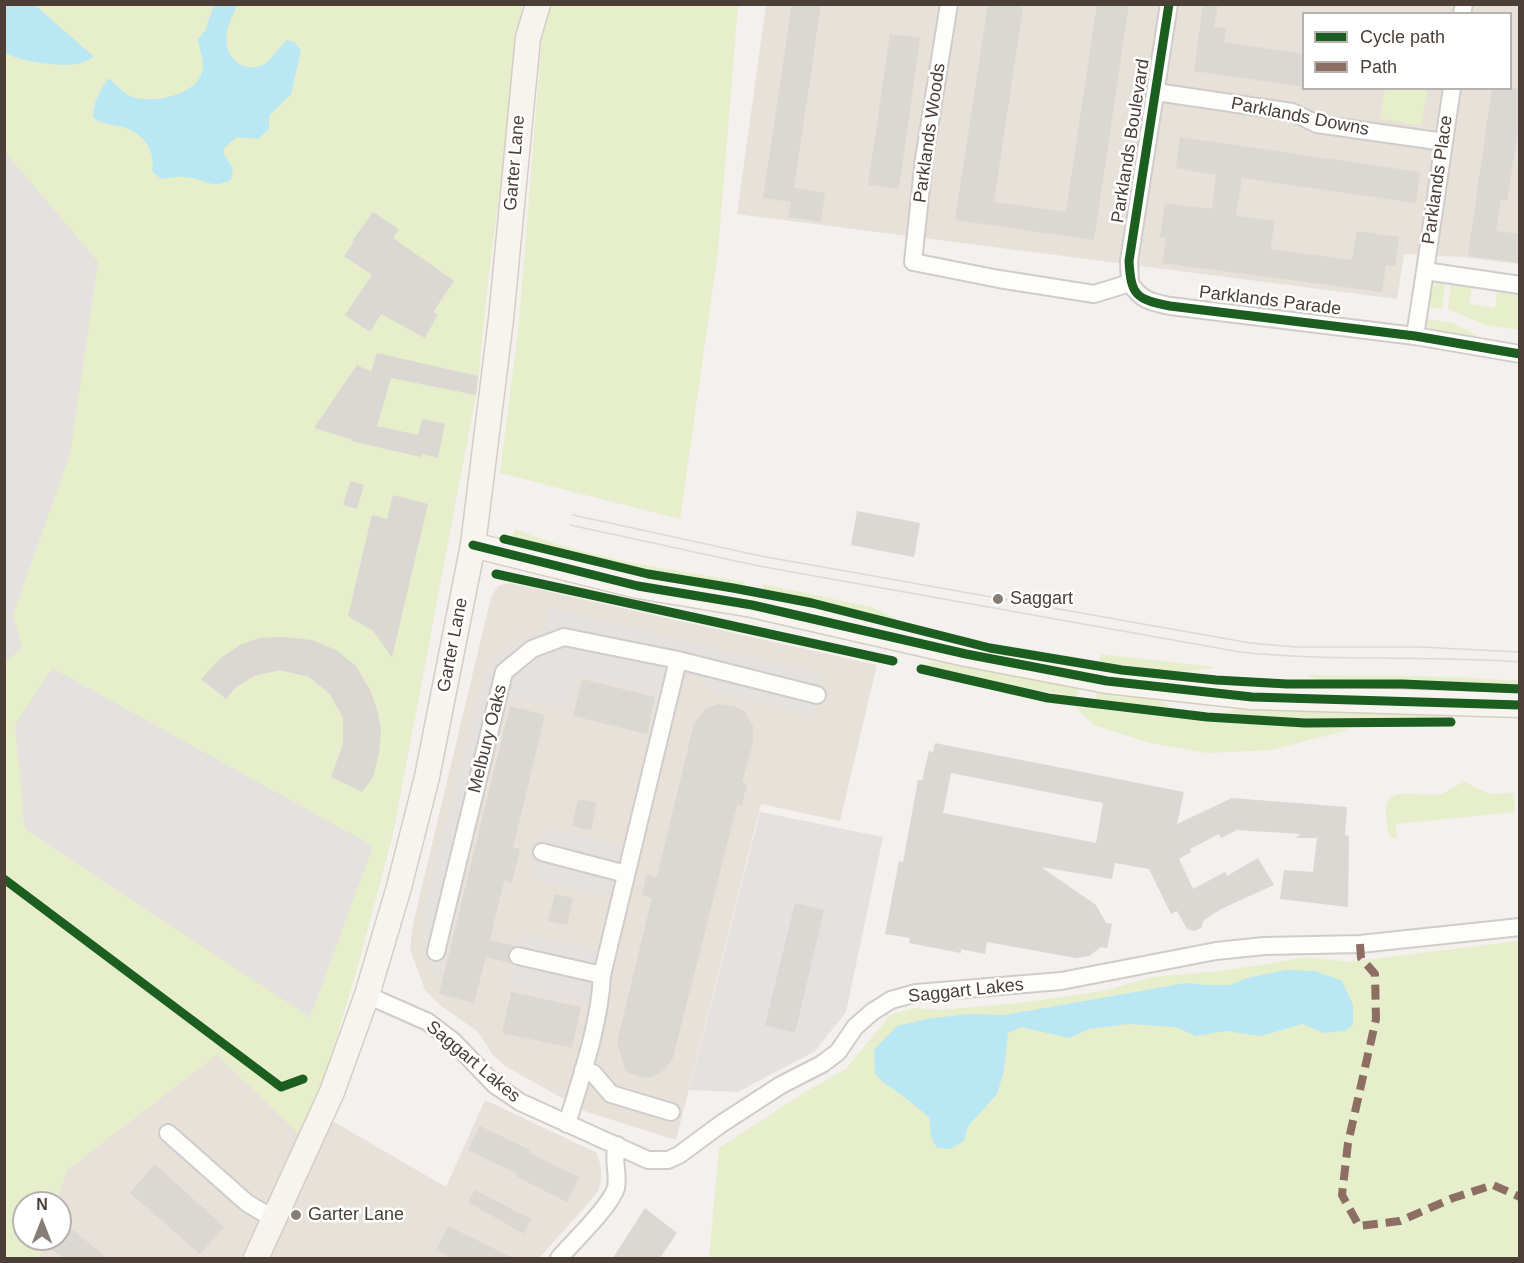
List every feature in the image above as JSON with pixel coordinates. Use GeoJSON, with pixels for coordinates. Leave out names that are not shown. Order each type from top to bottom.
{"type":"FeatureCollection","features":[{"type":"Feature","properties":{"kind":"street","name":"Garter Lane"},"geometry":{"type":"LineString","coordinates":[[256,1258],[332,1092],[367,995],[399,887],[427,777],[473,545],[501,319],[528,38],[538,4]]}},
{"type":"Feature","properties":{"kind":"street","name":"Parklands Woods"},"geometry":{"type":"LineString","coordinates":[[950,4],[924,159],[913,262],[1094,294],[1130,283]]}},
{"type":"Feature","properties":{"kind":"street","name":"Parklands Boulevard"},"geometry":{"type":"LineString","coordinates":[[1130,283],[1129,261],[1169,4]]}},
{"type":"Feature","properties":{"kind":"street","name":"Parklands Place"},"geometry":{"type":"LineString","coordinates":[[1425,271],[1452,90]]}},
{"type":"Feature","properties":{"kind":"street","name":"Parklands Downs"},"geometry":{"type":"LineString","coordinates":[[1156,92],[1292,112],[1317,124],[1444,142]]}},
{"type":"Feature","properties":{"kind":"street"},"geometry":{"type":"LineString","coordinates":[[1415,336],[1425,271],[1520,285]]}},
{"type":"Feature","properties":{"kind":"street","name":"Parklands Parade"},"geometry":{"type":"LineString","coordinates":[[1130,283],[1137,295],[1151,302],[1170,306],[1415,336],[1520,354]]}},
{"type":"Feature","properties":{"kind":"street"},"geometry":{"type":"LineString","coordinates":[[473,545],[638,586],[752,606],[966,654],[1090,678],[1252,697],[1520,705]]}},
{"type":"Feature","properties":{"kind":"street","name":"Melbury Oaks"},"geometry":{"type":"LineString","coordinates":[[436,952],[504,672],[532,649],[564,636],[678,660],[817,695]]}},
{"type":"Feature","properties":{"kind":"street"},"geometry":{"type":"LineString","coordinates":[[567,1124],[583,1070],[601,994],[602,975],[678,660]]}},
{"type":"Feature","properties":{"kind":"street"},"geometry":{"type":"LineString","coordinates":[[542,852],[626,874]]}},
{"type":"Feature","properties":{"kind":"street","name":"Saggart Lakes"},"geometry":{"type":"LineString","coordinates":[[367,995],[428,1022],[453,1041],[495,1085],[520,1102],[648,1160],[668,1160],[679,1155],[781,1085],[830,1058],[838,1052],[855,1027],[872,1012],[891,1000],[916,993],[1060,981],[1216,951],[1264,946],[1360,944],[1520,927]]}},
{"type":"Feature","properties":{"kind":"street"},"geometry":{"type":"LineString","coordinates":[[518,956],[602,975]]}},
{"type":"Feature","properties":{"kind":"street"},"geometry":{"type":"LineString","coordinates":[[583,1070],[592,1073],[610,1094],[671,1112]]}},
{"type":"Feature","properties":{"kind":"street"},"geometry":{"type":"LineString","coordinates":[[168,1133],[248,1203],[274,1219]]}},
{"type":"Feature","properties":{"kind":"street"},"geometry":{"type":"LineString","coordinates":[[559,1258],[605,1206],[615,1188],[614,1152],[617,1145]]}},
{"type":"Feature","properties":{"kind":"shaded area"},"geometry":{"type":"Polygon","coordinates":[[[766,5],[1519,5],[1519,264],[1462,257],[1404,254],[1397,299],[737,214],[766,5]]]}},
{"type":"Feature","properties":{"kind":"shaded area"},"geometry":{"type":"Polygon","coordinates":[[[5,152],[98,262],[70,454],[13,614],[22,648],[5,662],[5,152]]]}},
{"type":"Feature","properties":{"kind":"shaded area"},"geometry":{"type":"Polygon","coordinates":[[[510,583],[877,665],[840,821],[761,804],[676,1140],[587,1112],[505,1066],[493,1055],[478,1032],[440,1005],[425,990],[410,949],[413,924],[491,597],[498,586],[510,583]]]}},
{"type":"Feature","properties":{"kind":"shaded area"},"geometry":{"type":"Polygon","coordinates":[[[549,608],[823,674],[813,717],[703,687],[705,676],[695,675],[687,678],[680,691],[658,693],[578,675],[569,711],[508,696],[438,979],[424,949],[423,915],[480,691],[489,667],[500,651],[545,629],[549,608]]]}},
{"type":"Feature","properties":{"kind":"shaded area"},"geometry":{"type":"Polygon","coordinates":[[[52,668],[373,846],[310,1017],[25,829],[15,725],[52,668]]]}},
{"type":"Feature","properties":{"kind":"shaded area"},"geometry":{"type":"Polygon","coordinates":[[[760,812],[883,837],[846,1012],[815,1051],[738,1092],[689,1090],[760,812]]]}},
{"type":"Feature","properties":{"kind":"shaded area"},"geometry":{"type":"Polygon","coordinates":[[[545,828],[626,846],[615,898],[533,879],[545,828]]]}},
{"type":"Feature","properties":{"kind":"shaded area"},"geometry":{"type":"Polygon","coordinates":[[[520,933],[602,951],[590,1002],[509,984],[520,933]]]}},
{"type":"Feature","properties":{"kind":"shaded area"},"geometry":{"type":"Polygon","coordinates":[[[217,1054],[446,1187],[485,1100],[597,1153],[601,1180],[598,1191],[539,1258],[39,1258],[41,1251],[72,1251],[72,1191],[60,1191],[67,1170],[217,1054]]]}},
{"type":"Feature","properties":{"kind":"green space"},"geometry":{"type":"Polygon","coordinates":[[[5,5],[523,5],[487,289],[478,384],[393,834],[357,969],[315,1110],[302,1137],[217,1055],[67,1170],[60,1191],[12,1191],[12,1251],[41,1251],[39,1258],[5,1258],[5,5]]]}},
{"type":"Feature","properties":{"kind":"green space"},"geometry":{"type":"Polygon","coordinates":[[[552,5],[738,5],[718,251],[680,519],[500,473],[519,322],[542,36],[552,5]]]}},
{"type":"Feature","properties":{"kind":"green space"},"geometry":{"type":"Polygon","coordinates":[[[1385,90],[1428,90],[1421,126],[1380,118],[1385,90]]]}},
{"type":"Feature","properties":{"kind":"green space"},"geometry":{"type":"Polygon","coordinates":[[[1439,283],[1445,284],[1442,309],[1429,307],[1433,286],[1439,283]]]}},
{"type":"Feature","properties":{"kind":"green space"},"geometry":{"type":"Polygon","coordinates":[[[1451,285],[1472,287],[1469,304],[1495,308],[1497,292],[1519,295],[1519,330],[1486,325],[1448,309],[1451,285]]]}},
{"type":"Feature","properties":{"kind":"green space"},"geometry":{"type":"Polygon","coordinates":[[[1426,319],[1453,323],[1480,337],[1430,329],[1427,327],[1426,319]]]}},
{"type":"Feature","properties":{"kind":"green space"},"geometry":{"type":"Polygon","coordinates":[[[515,529],[600,556],[745,582],[743,586],[637,569],[512,538],[515,529]]]}},
{"type":"Feature","properties":{"kind":"green space"},"geometry":{"type":"Polygon","coordinates":[[[762,584],[871,607],[901,623],[866,612],[764,590],[762,584]]]}},
{"type":"Feature","properties":{"kind":"green space"},"geometry":{"type":"Polygon","coordinates":[[[1101,654],[1215,668],[1176,672],[1100,662],[1101,654]]]}},
{"type":"Feature","properties":{"kind":"green space"},"geometry":{"type":"Polygon","coordinates":[[[941,662],[1079,687],[1077,697],[921,666],[941,662]]]}},
{"type":"Feature","properties":{"kind":"green space"},"geometry":{"type":"Polygon","coordinates":[[[1304,675],[1457,677],[1519,681],[1520,686],[1408,680],[1328,682],[1304,675]]]}},
{"type":"Feature","properties":{"kind":"green space"},"geometry":{"type":"Polygon","coordinates":[[[1097,689],[1155,699],[1170,707],[1095,701],[1097,689]]]}},
{"type":"Feature","properties":{"kind":"green space"},"geometry":{"type":"Polygon","coordinates":[[[1075,707],[1210,722],[1352,729],[1271,750],[1207,753],[1150,743],[1094,725],[1075,707]]]}},
{"type":"Feature","properties":{"kind":"green space"},"geometry":{"type":"Polygon","coordinates":[[[1260,707],[1437,716],[1448,720],[1289,718],[1222,714],[1239,708],[1260,707]]]}},
{"type":"Feature","properties":{"kind":"green space"},"geometry":{"type":"Polygon","coordinates":[[[1465,782],[1490,794],[1513,793],[1515,812],[1396,824],[1397,838],[1391,838],[1386,811],[1387,802],[1391,797],[1398,794],[1440,794],[1465,782]]]}},
{"type":"Feature","properties":{"kind":"green space"},"geometry":{"type":"Polygon","coordinates":[[[1519,941],[1519,1258],[709,1258],[719,1148],[805,1092],[846,1069],[890,1015],[916,1008],[940,1010],[1020,1003],[1103,991],[1152,977],[1222,971],[1308,957],[1349,962],[1519,941]]]}},
{"type":"Feature","properties":{"kind":"water"},"geometry":{"type":"Polygon","coordinates":[[[4,5],[35,5],[94,57],[83,63],[53,64],[11,56],[5,52],[4,5]]]}},
{"type":"Feature","properties":{"kind":"water"},"geometry":{"type":"Polygon","coordinates":[[[214,5],[238,5],[228,27],[226,43],[232,57],[240,64],[249,67],[261,66],[287,40],[294,42],[301,50],[291,94],[269,116],[269,129],[258,139],[237,137],[225,147],[223,152],[233,169],[231,180],[213,184],[185,177],[161,179],[152,171],[151,152],[140,136],[129,129],[101,122],[93,117],[96,101],[109,78],[130,96],[150,99],[174,95],[195,84],[201,76],[203,66],[198,39],[205,31],[214,5]]]}},
{"type":"Feature","properties":{"kind":"water"},"geometry":{"type":"Polygon","coordinates":[[[1286,970],[1315,971],[1342,981],[1353,1005],[1353,1025],[1345,1031],[1324,1033],[1302,1024],[1261,1036],[1226,1031],[1196,1036],[1176,1027],[1128,1024],[1089,1029],[1069,1038],[1021,1027],[1008,1033],[1004,1070],[997,1094],[968,1126],[964,1141],[950,1149],[937,1148],[931,1137],[929,1117],[883,1082],[875,1073],[874,1050],[897,1026],[927,1019],[968,1014],[1005,1015],[1186,983],[1230,985],[1247,978],[1286,970]]]}},
{"type":"Feature","properties":{"kind":"building"},"geometry":{"type":"Polygon","coordinates":[[[792,4],[821,4],[794,188],[825,193],[821,222],[788,217],[791,202],[763,198],[792,4]]]}},
{"type":"Feature","properties":{"kind":"building"},"geometry":{"type":"Polygon","coordinates":[[[988,4],[1020,4],[1020,7],[1023,7],[994,202],[1066,212],[1097,4],[1129,4],[1094,240],[955,220],[988,4]]]}},
{"type":"Feature","properties":{"kind":"building"},"geometry":{"type":"Polygon","coordinates":[[[1203,4],[1218,4],[1214,27],[1226,28],[1224,42],[1302,54],[1302,87],[1194,71],[1203,4]]]}},
{"type":"Feature","properties":{"kind":"building"},"geometry":{"type":"Polygon","coordinates":[[[890,34],[920,38],[899,189],[868,185],[890,34]]]}},
{"type":"Feature","properties":{"kind":"building"},"geometry":{"type":"Polygon","coordinates":[[[1520,88],[1520,119],[1507,201],[1501,200],[1496,231],[1520,234],[1520,263],[1468,256],[1492,90],[1520,88]]]}},
{"type":"Feature","properties":{"kind":"building"},"geometry":{"type":"Polygon","coordinates":[[[1180,137],[1420,172],[1416,203],[1242,178],[1236,216],[1275,221],[1270,249],[1352,260],[1357,231],[1399,237],[1395,266],[1386,265],[1382,292],[1162,263],[1166,237],[1160,237],[1165,203],[1212,209],[1216,175],[1176,168],[1180,137]]]}},
{"type":"Feature","properties":{"kind":"building"},"geometry":{"type":"Polygon","coordinates":[[[373,212],[399,229],[393,238],[454,281],[433,312],[438,314],[425,338],[381,314],[370,332],[345,315],[372,275],[344,256],[373,212]]]}},
{"type":"Feature","properties":{"kind":"building"},"geometry":{"type":"Polygon","coordinates":[[[377,353],[478,376],[476,395],[391,378],[377,426],[418,435],[422,419],[445,424],[438,458],[422,454],[421,457],[351,441],[351,439],[314,428],[357,365],[371,372],[377,353]]]}},
{"type":"Feature","properties":{"kind":"building"},"geometry":{"type":"Polygon","coordinates":[[[350,481],[364,485],[357,509],[343,505],[350,481]]]}},
{"type":"Feature","properties":{"kind":"building"},"geometry":{"type":"Polygon","coordinates":[[[393,495],[428,504],[392,657],[373,631],[348,616],[372,515],[387,519],[393,495]]]}},
{"type":"Feature","properties":{"kind":"building"},"geometry":{"type":"Polygon","coordinates":[[[857,511],[920,523],[914,557],[851,545],[857,511]]]}},
{"type":"Feature","properties":{"kind":"building"},"geometry":{"type":"Polygon","coordinates":[[[285,637],[312,640],[336,650],[356,666],[371,692],[381,731],[373,777],[362,792],[331,777],[343,744],[343,718],[330,694],[309,677],[280,670],[254,676],[235,688],[226,699],[201,679],[221,658],[240,645],[259,638],[285,637]]]}},
{"type":"Feature","properties":{"kind":"building"},"geometry":{"type":"Polygon","coordinates":[[[582,679],[655,697],[647,734],[573,716],[582,679]]]}},
{"type":"Feature","properties":{"kind":"building"},"geometry":{"type":"Polygon","coordinates":[[[719,704],[734,706],[745,712],[753,726],[753,742],[742,782],[747,784],[742,805],[737,805],[673,1058],[665,1069],[655,1076],[641,1077],[629,1073],[624,1067],[617,1042],[652,898],[642,895],[647,874],[657,877],[694,723],[707,708],[719,704]]]}},
{"type":"Feature","properties":{"kind":"building"},"geometry":{"type":"Polygon","coordinates":[[[510,706],[545,715],[513,848],[520,849],[512,883],[504,881],[490,940],[516,946],[508,953],[510,963],[486,957],[474,1003],[439,994],[510,706]]]}},
{"type":"Feature","properties":{"kind":"building"},"geometry":{"type":"Polygon","coordinates":[[[935,743],[1184,792],[1177,824],[1232,798],[1347,807],[1345,835],[1349,836],[1348,907],[1280,899],[1284,870],[1313,872],[1317,838],[1295,838],[1301,834],[1237,830],[1221,838],[1219,834],[1190,849],[1191,852],[1179,859],[1193,889],[1225,872],[1227,876],[1258,858],[1274,885],[1221,909],[1204,920],[1201,928],[1194,931],[1187,929],[1177,911],[1171,914],[1149,869],[1115,863],[1112,879],[1041,867],[1096,905],[1106,923],[1112,924],[1107,948],[1101,947],[1089,956],[1076,958],[987,942],[985,954],[961,949],[961,953],[909,943],[910,938],[885,934],[899,861],[903,862],[918,780],[922,780],[929,751],[933,752],[935,743]],[[951,773],[943,813],[1096,843],[1103,803],[951,773]]]}},
{"type":"Feature","properties":{"kind":"building"},"geometry":{"type":"Polygon","coordinates":[[[578,799],[597,803],[591,830],[572,826],[578,799]]]}},
{"type":"Feature","properties":{"kind":"building"},"geometry":{"type":"Polygon","coordinates":[[[555,894],[573,898],[567,925],[548,921],[555,894]]]}},
{"type":"Feature","properties":{"kind":"building"},"geometry":{"type":"Polygon","coordinates":[[[795,903],[824,910],[795,1033],[765,1025],[795,903]]]}},
{"type":"Feature","properties":{"kind":"building"},"geometry":{"type":"Polygon","coordinates":[[[511,992],[581,1007],[572,1048],[502,1033],[511,992]]]}},
{"type":"Feature","properties":{"kind":"building"},"geometry":{"type":"Polygon","coordinates":[[[480,1126],[579,1177],[567,1202],[517,1177],[518,1174],[468,1150],[480,1126]]]}},
{"type":"Feature","properties":{"kind":"building"},"geometry":{"type":"Polygon","coordinates":[[[155,1164],[224,1227],[200,1254],[130,1193],[155,1164]]]}},
{"type":"Feature","properties":{"kind":"building"},"geometry":{"type":"Polygon","coordinates":[[[475,1190],[531,1219],[524,1234],[468,1202],[475,1190]]]}},
{"type":"Feature","properties":{"kind":"building"},"geometry":{"type":"Polygon","coordinates":[[[645,1208],[677,1233],[660,1258],[613,1258],[645,1208]]]}},
{"type":"Feature","properties":{"kind":"building"},"geometry":{"type":"Polygon","coordinates":[[[448,1226],[513,1258],[452,1258],[436,1250],[448,1226]]]}},
{"type":"Feature","properties":{"kind":"building"},"geometry":{"type":"Polygon","coordinates":[[[72,1229],[107,1258],[63,1258],[54,1251],[72,1251],[72,1229]]]}},
{"type":"Feature","properties":{"kind":"tram line"},"geometry":{"type":"LineString","coordinates":[[573,515],[761,556],[1250,643],[1296,647],[1420,647],[1520,652]]}},
{"type":"Feature","properties":{"kind":"tram line"},"geometry":{"type":"LineString","coordinates":[[570,525],[759,566],[1240,652],[1310,657],[1520,662]]}},
{"type":"Feature","properties":{"kind":"marked path"},"geometry":{"type":"LineString","coordinates":[[1360,944],[1361,958],[1375,974],[1376,1019],[1348,1143],[1342,1195],[1359,1226],[1400,1221],[1453,1198],[1493,1185],[1520,1197]]}},
{"type":"Feature","properties":{"kind":"cycle path"},"geometry":{"type":"LineString","coordinates":[[1169,4],[1129,261],[1131,282],[1138,294],[1150,301],[1170,306],[1415,336],[1520,354]]}},
{"type":"Feature","properties":{"kind":"cycle path"},"geometry":{"type":"LineString","coordinates":[[504,539],[648,574],[812,603],[990,648],[1122,670],[1216,680],[1287,684],[1402,684],[1520,689]]}},
{"type":"Feature","properties":{"kind":"cycle path"},"geometry":{"type":"LineString","coordinates":[[473,545],[638,586],[752,605],[966,654],[1107,681],[1252,697],[1520,705]]}},
{"type":"Feature","properties":{"kind":"cycle path"},"geometry":{"type":"LineString","coordinates":[[496,574],[893,661]]}},
{"type":"Feature","properties":{"kind":"cycle path"},"geometry":{"type":"LineString","coordinates":[[921,669],[1048,698],[1207,717],[1305,723],[1451,722]]}},
{"type":"Feature","properties":{"kind":"cycle path"},"geometry":{"type":"LineString","coordinates":[[4,879],[281,1087],[303,1079]]}},
{"type":"Feature","properties":{"kind":"place","name":"Saggart"},"geometry":{"type":"Point","coordinates":[998,599]}},
{"type":"Feature","properties":{"kind":"place","name":"Garter Lane"},"geometry":{"type":"Point","coordinates":[296,1215]}}]}
